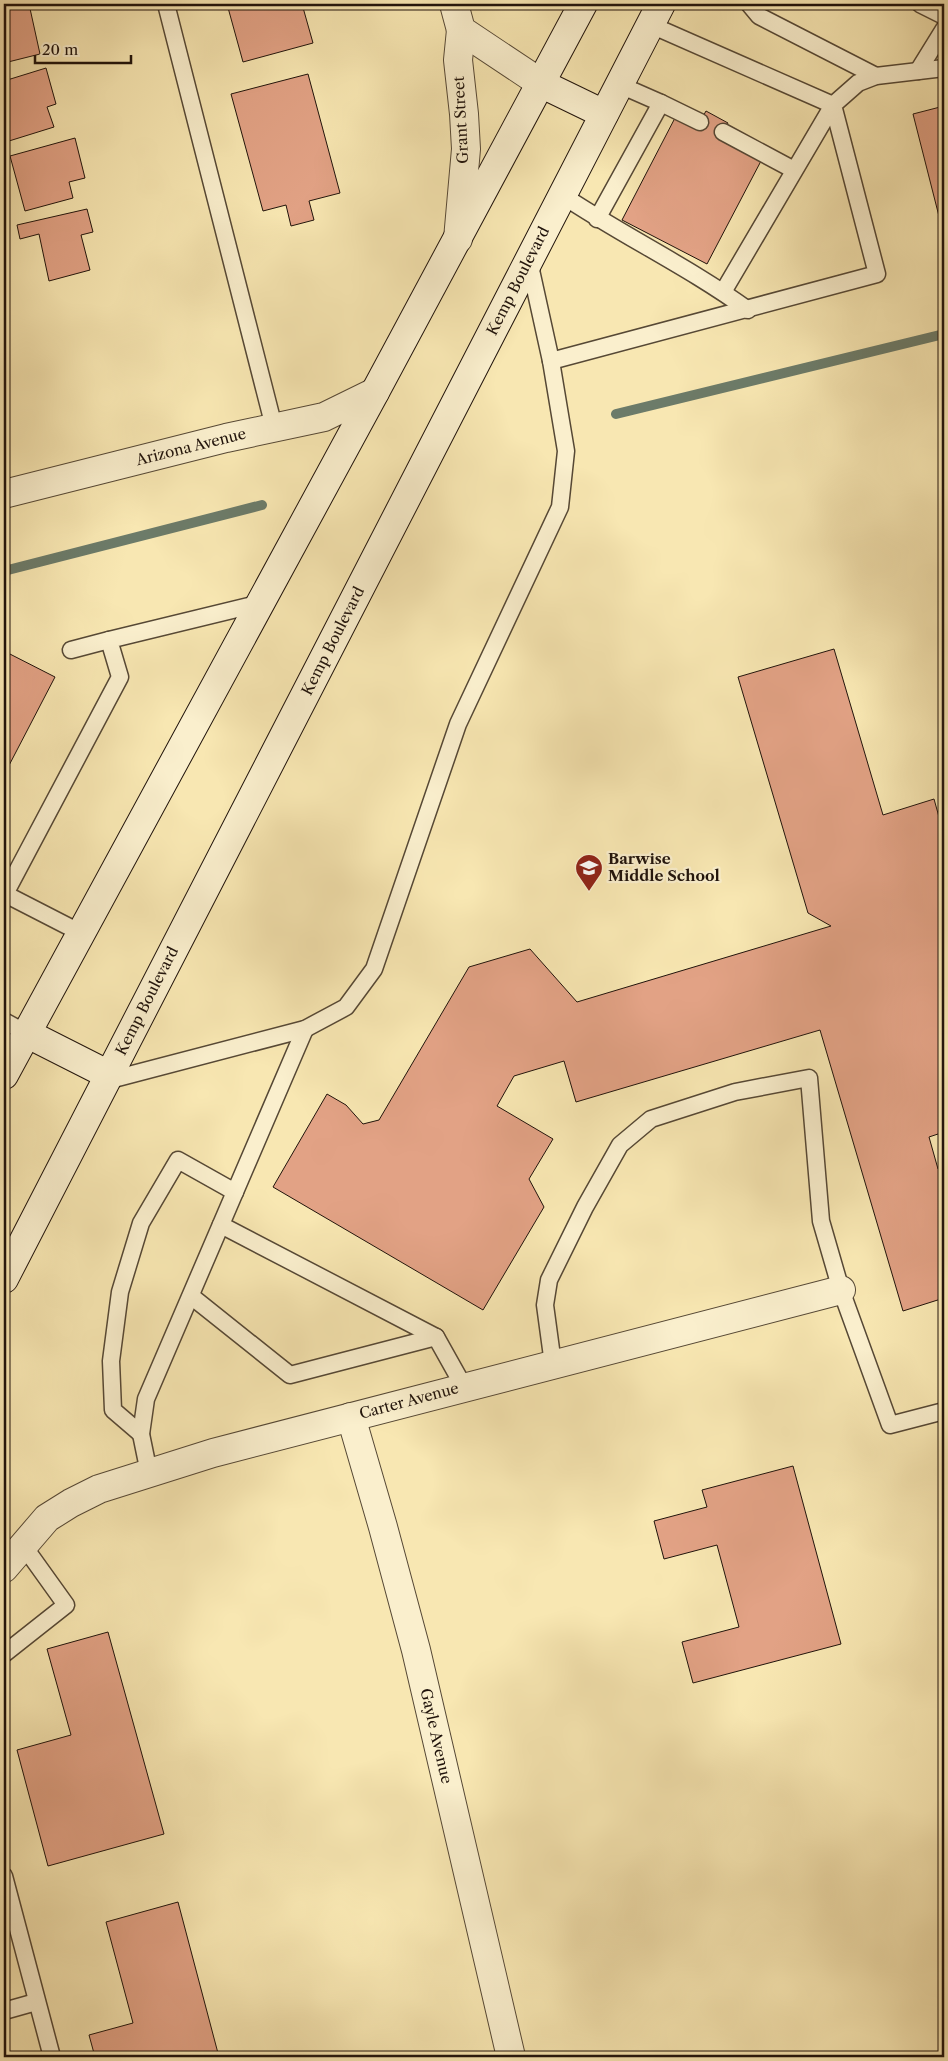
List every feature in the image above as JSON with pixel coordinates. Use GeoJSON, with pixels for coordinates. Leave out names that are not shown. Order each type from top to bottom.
{"type":"FeatureCollection","features":[{"type":"Feature","properties":{"kind":"main road","name":"Grant Street"},"geometry":{"type":"LineString","coordinates":[[454,4],[461,30],[458,60],[466,149],[458,239]]}},
{"type":"Feature","properties":{"kind":"main road"},"geometry":{"type":"LineString","coordinates":[[4,1075],[15,1027],[81,933],[376,392],[583,4]]}},
{"type":"Feature","properties":{"kind":"main road","name":"Kemp Boulevard"},"geometry":{"type":"LineString","coordinates":[[4,1279],[656,14]]}},
{"type":"Feature","properties":{"kind":"main road"},"geometry":{"type":"LineString","coordinates":[[461,30],[542,84],[604,114]]}},
{"type":"Feature","properties":{"kind":"main road","name":"Arizona Avenue"},"geometry":{"type":"LineString","coordinates":[[4,494],[226,438],[324,417],[376,392]]}},
{"type":"Feature","properties":{"kind":"main road"},"geometry":{"type":"LineString","coordinates":[[15,1027],[108,1078]]}},
{"type":"Feature","properties":{"kind":"main road","name":"Carter Avenue"},"geometry":{"type":"LineString","coordinates":[[4,1568],[47,1518],[70,1503],[99,1489],[213,1454],[350,1417],[841,1290]]}},
{"type":"Feature","properties":{"kind":"main road","name":"Gayle Avenue"},"geometry":{"type":"LineString","coordinates":[[350,1417],[383,1527],[416,1650],[511,2057]]}},
{"type":"Feature","properties":{"kind":"lane"},"geometry":{"type":"LineString","coordinates":[[166,4],[274,427]]}},
{"type":"Feature","properties":{"kind":"lane"},"geometry":{"type":"LineString","coordinates":[[748,4],[759,16],[876,76]]}},
{"type":"Feature","properties":{"kind":"lane"},"geometry":{"type":"LineString","coordinates":[[920,4],[944,16]]}},
{"type":"Feature","properties":{"kind":"lane"},"geometry":{"type":"LineString","coordinates":[[551,361],[748,310],[877,274],[833,104],[656,14]]}},
{"type":"Feature","properties":{"kind":"lane"},"geometry":{"type":"LineString","coordinates":[[918,71],[944,29]]}},
{"type":"Feature","properties":{"kind":"lane"},"geometry":{"type":"LineString","coordinates":[[723,292],[833,104],[858,83],[876,76],[944,68]]}},
{"type":"Feature","properties":{"kind":"lane"},"geometry":{"type":"LineString","coordinates":[[620,85],[700,122]]}},
{"type":"Feature","properties":{"kind":"lane"},"geometry":{"type":"LineString","coordinates":[[597,218],[660,103]]}},
{"type":"Feature","properties":{"kind":"lane"},"geometry":{"type":"LineString","coordinates":[[723,132],[794,170]]}},
{"type":"Feature","properties":{"kind":"lane"},"geometry":{"type":"LineString","coordinates":[[562,195],[597,218],[723,292],[748,310]]}},
{"type":"Feature","properties":{"kind":"lane"},"geometry":{"type":"LineString","coordinates":[[108,1078],[305,1030],[346,1007],[374,969],[458,724],[560,507],[566,451],[551,361],[528,261]]}},
{"type":"Feature","properties":{"kind":"lane"},"geometry":{"type":"LineString","coordinates":[[71,650],[261,603]]}},
{"type":"Feature","properties":{"kind":"lane"},"geometry":{"type":"LineString","coordinates":[[81,933],[5,894],[120,677],[109,640]]}},
{"type":"Feature","properties":{"kind":"lane"},"geometry":{"type":"LineString","coordinates":[[149,1473],[141,1434],[146,1399],[305,1030]]}},
{"type":"Feature","properties":{"kind":"lane"},"geometry":{"type":"LineString","coordinates":[[553,1364],[545,1305],[549,1280],[620,1145],[650,1120],[735,1092],[809,1078],[821,1221],[841,1290],[890,1425],[944,1411]]}},
{"type":"Feature","properties":{"kind":"lane"},"geometry":{"type":"LineString","coordinates":[[141,1434],[113,1410],[111,1361],[120,1292],[141,1223],[178,1160],[236,1192]]}},
{"type":"Feature","properties":{"kind":"lane"},"geometry":{"type":"LineString","coordinates":[[221,1225],[436,1337],[464,1387]]}},
{"type":"Feature","properties":{"kind":"lane"},"geometry":{"type":"LineString","coordinates":[[190,1296],[290,1375],[436,1337]]}},
{"type":"Feature","properties":{"kind":"lane"},"geometry":{"type":"LineString","coordinates":[[4,1654],[66,1605],[23,1545]]}},
{"type":"Feature","properties":{"kind":"lane"},"geometry":{"type":"LineString","coordinates":[[4,1876],[7,1904],[52,2057]]}},
{"type":"Feature","properties":{"kind":"lane"},"geometry":{"type":"LineString","coordinates":[[4,2011],[36,2002]]}},
{"type":"Feature","properties":{"kind":"building"},"geometry":{"type":"Polygon","coordinates":[[[4,4],[29,4],[40,54],[4,63],[4,4]]]}},
{"type":"Feature","properties":{"kind":"building"},"geometry":{"type":"Polygon","coordinates":[[[227,4],[302,4],[313,43],[243,62],[227,4]]]}},
{"type":"Feature","properties":{"kind":"building"},"geometry":{"type":"Polygon","coordinates":[[[46,68],[56,104],[47,107],[54,127],[9,141],[4,122],[4,81],[46,68]]]}},
{"type":"Feature","properties":{"kind":"building"},"geometry":{"type":"Polygon","coordinates":[[[308,74],[340,193],[309,201],[314,220],[291,226],[286,205],[263,211],[231,94],[308,74]]]}},
{"type":"Feature","properties":{"kind":"building"},"geometry":{"type":"Polygon","coordinates":[[[944,106],[944,236],[913,114],[944,106]]]}},
{"type":"Feature","properties":{"kind":"building"},"geometry":{"type":"Polygon","coordinates":[[[706,111],[728,123],[719,139],[761,161],[707,264],[622,220],[676,116],[697,127],[706,111]]]}},
{"type":"Feature","properties":{"kind":"building"},"geometry":{"type":"Polygon","coordinates":[[[75,138],[85,178],[69,182],[73,198],[25,211],[10,156],[75,138]]]}},
{"type":"Feature","properties":{"kind":"building"},"geometry":{"type":"Polygon","coordinates":[[[87,209],[93,232],[81,235],[90,270],[49,281],[39,234],[20,239],[17,225],[87,209]]]}},
{"type":"Feature","properties":{"kind":"building"},"geometry":{"type":"Polygon","coordinates":[[[834,649],[883,815],[934,799],[944,835],[944,1132],[929,1137],[938,1169],[944,1167],[944,1298],[903,1311],[820,1030],[576,1102],[564,1061],[514,1076],[497,1106],[553,1139],[529,1179],[544,1207],[483,1310],[273,1187],[327,1094],[346,1105],[363,1124],[379,1120],[469,967],[530,949],[577,1002],[831,926],[808,913],[738,677],[834,649]]]}},
{"type":"Feature","properties":{"kind":"building"},"geometry":{"type":"Polygon","coordinates":[[[4,651],[55,677],[4,775],[4,651]]]}},
{"type":"Feature","properties":{"kind":"building"},"geometry":{"type":"Polygon","coordinates":[[[793,1466],[841,1644],[693,1683],[682,1642],[739,1627],[717,1545],[664,1559],[654,1521],[707,1507],[702,1490],[793,1466]]]}},
{"type":"Feature","properties":{"kind":"building"},"geometry":{"type":"Polygon","coordinates":[[[108,1632],[164,1834],[48,1866],[17,1750],[71,1735],[47,1649],[108,1632]]]}},
{"type":"Feature","properties":{"kind":"building"},"geometry":{"type":"Polygon","coordinates":[[[178,1902],[219,2057],[95,2057],[89,2035],[133,2023],[106,1922],[178,1902]]]}},
{"type":"Feature","properties":{"kind":"waterway"},"geometry":{"type":"LineString","coordinates":[[616,414],[944,334]]}},
{"type":"Feature","properties":{"kind":"waterway"},"geometry":{"type":"LineString","coordinates":[[4,571],[262,505]]}},
{"type":"Feature","properties":{"kind":"place","name":"Barwise Middle School"},"geometry":{"type":"Point","coordinates":[589,892]}}]}
